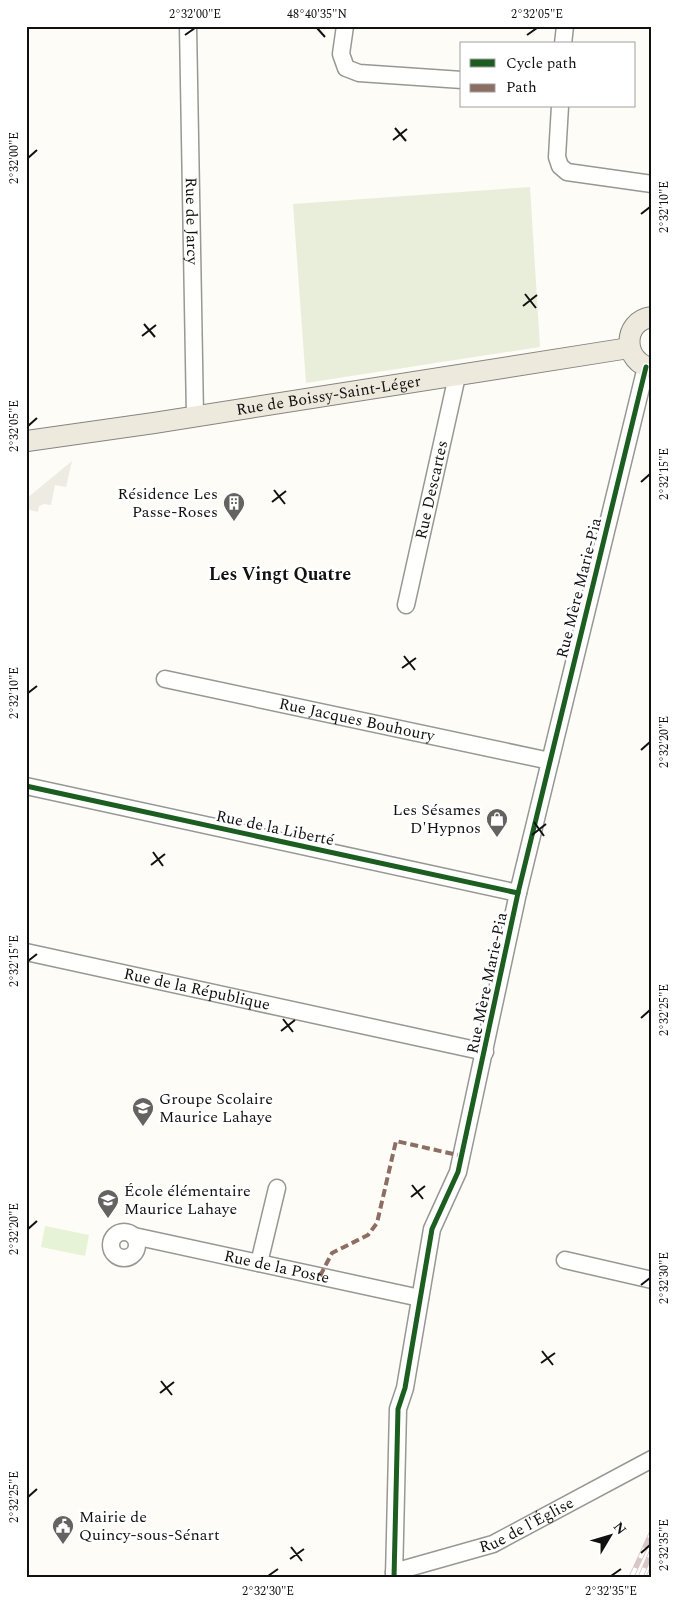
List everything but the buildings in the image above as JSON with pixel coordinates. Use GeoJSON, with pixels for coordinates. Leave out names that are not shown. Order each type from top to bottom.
{"type":"FeatureCollection","features":[{"type":"Feature","properties":{"kind":"main road"},"geometry":{"type":"LineString","coordinates":[[649,367],[638,362],[629,348],[630,332],[634,326],[640,320],[652,317]]}},
{"type":"Feature","properties":{"kind":"main road","name":"Rue de Boissy-Saint-Léger"},"geometry":{"type":"LineString","coordinates":[[27,440],[457,376],[629,348]]}},
{"type":"Feature","properties":{"kind":"street","name":"Rue de Jarcy"},"geometry":{"type":"LineString","coordinates":[[188,26],[195,416]]}},
{"type":"Feature","properties":{"kind":"street"},"geometry":{"type":"LineString","coordinates":[[344,26],[341,54],[346,68],[359,73],[460,80]]}},
{"type":"Feature","properties":{"kind":"street"},"geometry":{"type":"LineString","coordinates":[[563,42],[565,26]]}},
{"type":"Feature","properties":{"kind":"street"},"geometry":{"type":"LineString","coordinates":[[560,108],[557,157],[560,166],[567,172],[652,184]]}},
{"type":"Feature","properties":{"kind":"street","name":"Rue Mère Marie-Pia"},"geometry":{"type":"LineString","coordinates":[[394,1575],[394,1510],[398,1409],[405,1388],[432,1229],[458,1172],[518,893],[649,367]]}},
{"type":"Feature","properties":{"kind":"street","name":"Rue Descartes"},"geometry":{"type":"LineString","coordinates":[[406,605],[457,376]]}},
{"type":"Feature","properties":{"kind":"street","name":"Rue Jacques Bouhoury"},"geometry":{"type":"LineString","coordinates":[[164,679],[550,761]]}},
{"type":"Feature","properties":{"kind":"street","name":"Rue de la Liberté"},"geometry":{"type":"LineString","coordinates":[[26,786],[518,893]]}},
{"type":"Feature","properties":{"kind":"street","name":"Rue de la République"},"geometry":{"type":"LineString","coordinates":[[26,952],[485,1052]]}},
{"type":"Feature","properties":{"kind":"street"},"geometry":{"type":"LineString","coordinates":[[259,1263],[277,1188]]}},
{"type":"Feature","properties":{"kind":"street","name":"Rue de la Poste"},"geometry":{"type":"LineString","coordinates":[[134,1236],[420,1298]]}},
{"type":"Feature","properties":{"kind":"street"},"geometry":{"type":"LineString","coordinates":[[566,1260],[652,1280]]}},
{"type":"Feature","properties":{"kind":"street","name":"Rue de l'Église"},"geometry":{"type":"LineString","coordinates":[[394,1575],[493,1544],[652,1459]]}},
{"type":"Feature","properties":{"kind":"green space"},"geometry":{"type":"Polygon","coordinates":[[[530,187],[540,347],[306,383],[293,204],[530,187]]]}},
{"type":"Feature","properties":{"kind":"green space"},"geometry":{"type":"Polygon","coordinates":[[[45,1226],[89,1235],[85,1256],[41,1247],[45,1226]]]}},
{"type":"Feature","properties":{"kind":"shaded area"},"geometry":{"type":"Polygon","coordinates":[[[72,461],[66,487],[55,485],[51,505],[44,504],[39,506],[38,512],[26,509],[26,499],[72,461]]]}},
{"type":"Feature","properties":{"kind":"railway"},"geometry":{"type":"LineString","coordinates":[[631,1578],[652,1532]]}},
{"type":"Feature","properties":{"kind":"railway"},"geometry":{"type":"LineString","coordinates":[[640,1578],[652,1551]]}},
{"type":"Feature","properties":{"kind":"railway"},"geometry":{"type":"LineString","coordinates":[[648,1578],[652,1569]]}},
{"type":"Feature","properties":{"kind":"marked path"},"geometry":{"type":"LineString","coordinates":[[320,1276],[332,1253],[368,1235],[377,1223],[396,1141],[462,1156]]}},
{"type":"Feature","properties":{"kind":"cycle path"},"geometry":{"type":"LineString","coordinates":[[394,1578],[398,1409],[405,1388],[432,1229],[458,1172],[518,893],[646,367]]}},
{"type":"Feature","properties":{"kind":"cycle path"},"geometry":{"type":"LineString","coordinates":[[26,786],[518,893]]}},
{"type":"Feature","properties":{"kind":"place","name":"Résidence Les Passe-Roses"},"geometry":{"type":"Point","coordinates":[234,522]}},
{"type":"Feature","properties":{"kind":"place","name":"Les Sésames D'Hypnos"},"geometry":{"type":"Point","coordinates":[497,838]}},
{"type":"Feature","properties":{"kind":"place","name":"Groupe Scolaire Maurice Lahaye"},"geometry":{"type":"Point","coordinates":[143,1127]}},
{"type":"Feature","properties":{"kind":"place","name":"École élémentaire Maurice Lahaye"},"geometry":{"type":"Point","coordinates":[108,1219]}},
{"type":"Feature","properties":{"kind":"place","name":"Mairie de Quincy-sous-Sénart"},"geometry":{"type":"Point","coordinates":[63,1545]}},
{"type":"Feature","properties":{"kind":"district","name":"Les Vingt Quatre"},"geometry":{"type":"Point","coordinates":[280,574]}}]}
